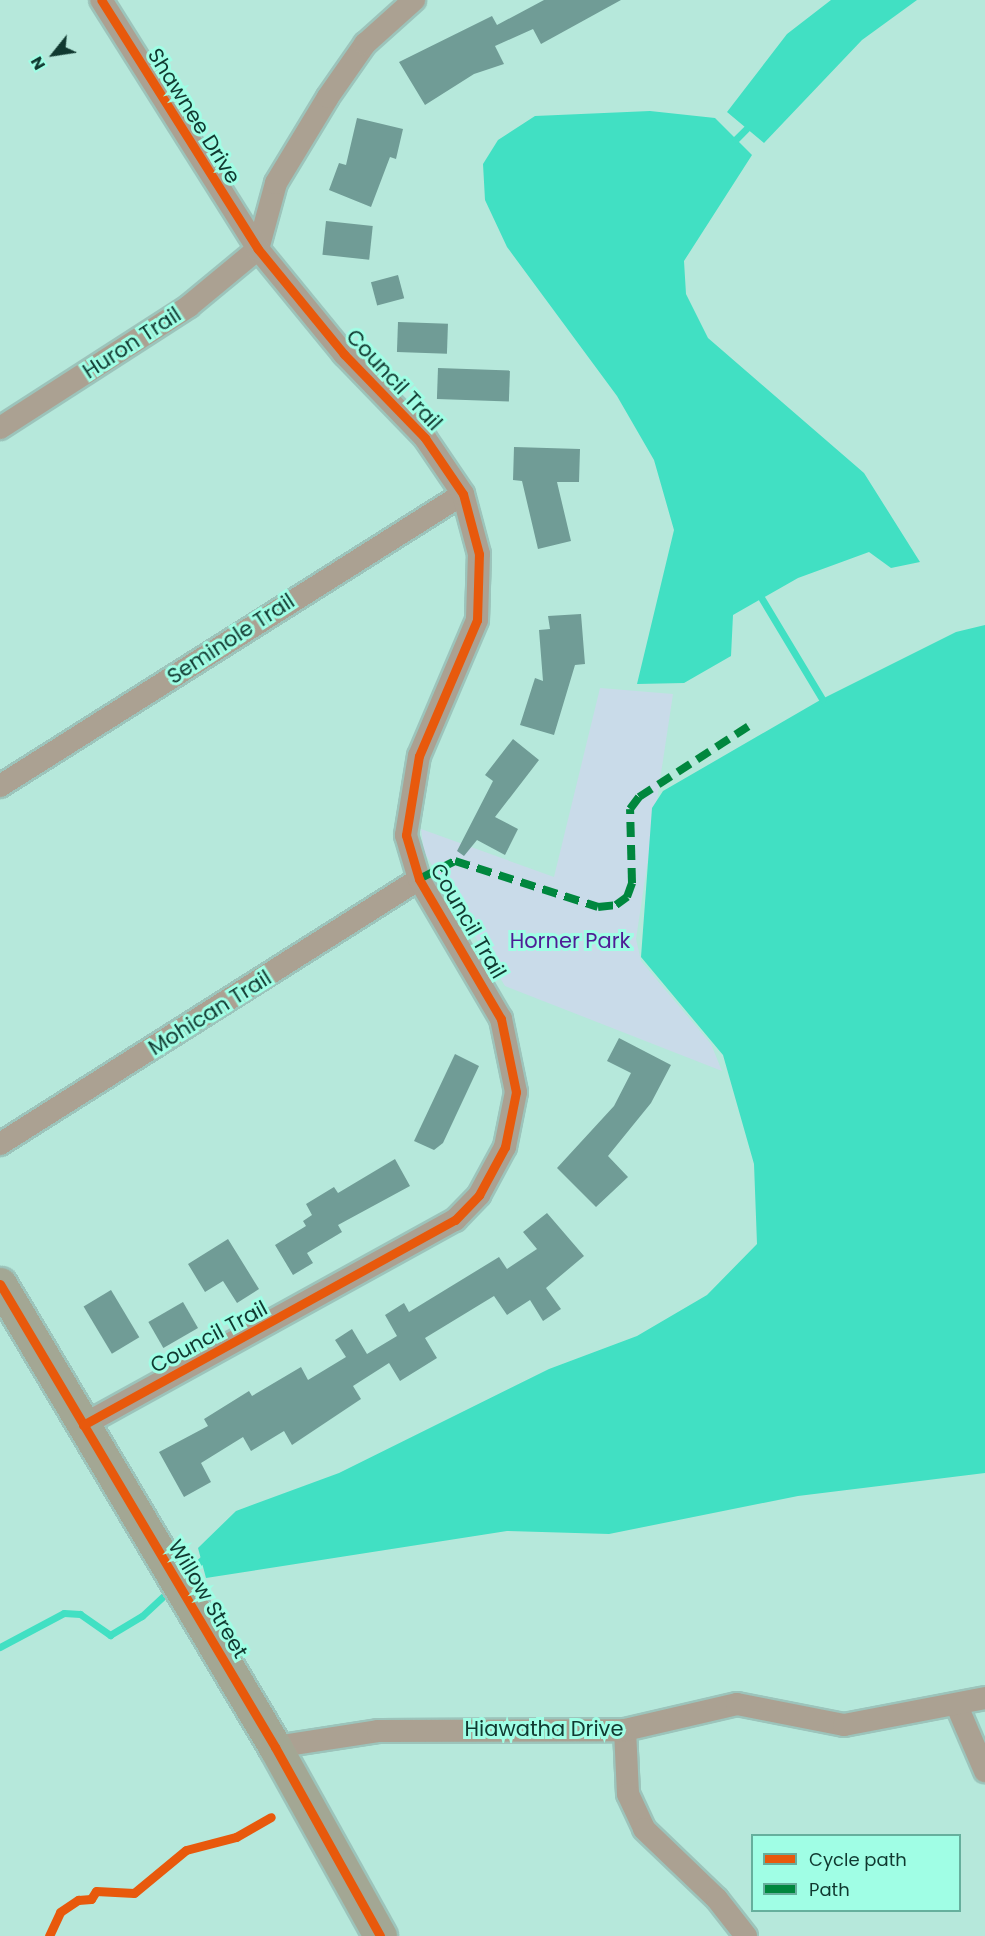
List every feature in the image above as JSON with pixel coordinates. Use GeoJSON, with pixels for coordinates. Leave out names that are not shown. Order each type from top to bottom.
{"type":"FeatureCollection","features":[{"type":"Feature","properties":{"kind":"street","name":"Shawnee Drive"},"geometry":{"type":"LineString","coordinates":[[101,0],[258,249]]}},
{"type":"Feature","properties":{"kind":"street"},"geometry":{"type":"LineString","coordinates":[[258,249],[276,183],[328,97],[365,44],[414,0]]}},
{"type":"Feature","properties":{"kind":"street","name":"Huron Trail"},"geometry":{"type":"LineString","coordinates":[[0,428],[189,306],[258,249]]}},
{"type":"Feature","properties":{"kind":"street","name":"Council Trail"},"geometry":{"type":"LineString","coordinates":[[83,1425],[456,1221],[478,1195],[505,1147],[513,1119],[511,1057],[487,988],[419,879],[406,835],[419,756],[477,620],[479,554],[463,494],[425,438],[337,345],[258,249]]}},
{"type":"Feature","properties":{"kind":"street","name":"Seminole Trail"},"geometry":{"type":"LineString","coordinates":[[0,786],[463,494]]}},
{"type":"Feature","properties":{"kind":"street","name":"Mohican Trail"},"geometry":{"type":"LineString","coordinates":[[0,1144],[419,879]]}},
{"type":"Feature","properties":{"kind":"street","name":"Willow Street"},"geometry":{"type":"LineString","coordinates":[[0,1284],[276,1747],[380,1936]]}},
{"type":"Feature","properties":{"kind":"street","name":"Hiawatha Drive"},"geometry":{"type":"LineString","coordinates":[[276,1747],[378,1731],[625,1730],[737,1704],[844,1725],[957,1706],[985,1698]]}},
{"type":"Feature","properties":{"kind":"street"},"geometry":{"type":"LineString","coordinates":[[957,1706],[985,1771]]}},
{"type":"Feature","properties":{"kind":"street"},"geometry":{"type":"LineString","coordinates":[[625,1730],[628,1794],[644,1828],[717,1899],[746,1936]]}},
{"type":"Feature","properties":{"kind":"green space","name":"Horner Park"},"geometry":{"type":"Polygon","coordinates":[[[600,688],[673,694],[636,939],[641,961],[711,1044],[722,1071],[505,986],[424,852],[421,829],[554,877],[600,688]]]}},
{"type":"Feature","properties":{"kind":"shaded area"},"geometry":{"type":"Polygon","coordinates":[[[831,0],[917,0],[862,40],[764,143],[727,112],[787,34],[831,0]]]}},
{"type":"Feature","properties":{"kind":"shaded area"},"geometry":{"type":"Polygon","coordinates":[[[650,111],[715,118],[752,155],[684,261],[686,294],[708,338],[864,473],[920,562],[891,568],[869,552],[798,578],[733,615],[731,656],[684,683],[637,684],[674,530],[654,460],[617,396],[507,247],[485,200],[483,164],[498,140],[535,116],[650,111]]]}},
{"type":"Feature","properties":{"kind":"shaded area"},"geometry":{"type":"Polygon","coordinates":[[[985,625],[985,1473],[798,1496],[609,1534],[507,1531],[206,1578],[198,1548],[236,1511],[339,1473],[549,1369],[637,1336],[707,1295],[757,1244],[754,1164],[723,1055],[641,957],[652,808],[663,791],[822,699],[956,632],[985,625]]]}},
{"type":"Feature","properties":{"kind":"building"},"geometry":{"type":"Polygon","coordinates":[[[544,0],[621,0],[541,44],[533,29],[495,46],[504,64],[474,74],[425,105],[399,62],[492,16],[497,25],[544,0]]]}},
{"type":"Feature","properties":{"kind":"building"},"geometry":{"type":"Polygon","coordinates":[[[357,118],[403,129],[396,159],[390,157],[371,207],[329,190],[339,163],[346,165],[357,118]]]}},
{"type":"Feature","properties":{"kind":"building"},"geometry":{"type":"Polygon","coordinates":[[[326,221],[373,226],[369,260],[322,255],[326,221]]]}},
{"type":"Feature","properties":{"kind":"building"},"geometry":{"type":"Polygon","coordinates":[[[398,275],[404,298],[377,305],[371,282],[398,275]]]}},
{"type":"Feature","properties":{"kind":"building"},"geometry":{"type":"Polygon","coordinates":[[[398,322],[448,324],[447,354],[397,352],[398,322]]]}},
{"type":"Feature","properties":{"kind":"building"},"geometry":{"type":"Polygon","coordinates":[[[438,368],[510,371],[509,401],[437,399],[438,368]]]}},
{"type":"Feature","properties":{"kind":"building"},"geometry":{"type":"Polygon","coordinates":[[[514,447],[580,449],[579,482],[557,482],[571,541],[538,549],[522,481],[513,480],[514,447]]]}},
{"type":"Feature","properties":{"kind":"building"},"geometry":{"type":"Polygon","coordinates":[[[581,614],[585,664],[575,665],[554,735],[520,725],[535,678],[543,681],[539,630],[550,629],[548,616],[581,614]]]}},
{"type":"Feature","properties":{"kind":"building"},"geometry":{"type":"Polygon","coordinates":[[[513,739],[539,760],[495,817],[518,829],[505,855],[477,840],[464,856],[457,851],[493,781],[485,775],[513,739]]]}},
{"type":"Feature","properties":{"kind":"building"},"geometry":{"type":"Polygon","coordinates":[[[619,1038],[671,1065],[651,1103],[608,1156],[628,1177],[596,1207],[557,1168],[614,1106],[631,1073],[607,1061],[619,1038]]]}},
{"type":"Feature","properties":{"kind":"building"},"geometry":{"type":"Polygon","coordinates":[[[455,1054],[479,1066],[443,1143],[434,1150],[414,1141],[455,1054]]]}},
{"type":"Feature","properties":{"kind":"building"},"geometry":{"type":"Polygon","coordinates":[[[395,1159],[410,1186],[338,1225],[342,1232],[307,1253],[313,1263],[293,1275],[275,1245],[306,1226],[303,1221],[312,1215],[306,1204],[334,1187],[338,1193],[395,1159]]]}},
{"type":"Feature","properties":{"kind":"building"},"geometry":{"type":"Polygon","coordinates":[[[547,1213],[584,1256],[546,1288],[561,1309],[543,1321],[530,1300],[507,1315],[494,1296],[425,1338],[437,1358],[400,1381],[389,1363],[353,1386],[361,1399],[292,1445],[284,1431],[251,1451],[243,1437],[201,1463],[211,1482],[184,1497],[159,1452],[208,1426],[204,1419],[249,1391],[252,1396],[301,1367],[308,1380],[346,1357],[335,1340],[352,1329],[367,1354],[397,1336],[385,1315],[404,1303],[409,1312],[499,1257],[507,1269],[537,1249],[523,1232],[547,1213]]]}},
{"type":"Feature","properties":{"kind":"building"},"geometry":{"type":"Polygon","coordinates":[[[228,1239],[259,1289],[237,1303],[223,1281],[205,1292],[188,1264],[228,1239]]]}},
{"type":"Feature","properties":{"kind":"building"},"geometry":{"type":"Polygon","coordinates":[[[111,1290],[139,1337],[112,1354],[84,1306],[111,1290]]]}},
{"type":"Feature","properties":{"kind":"building"},"geometry":{"type":"Polygon","coordinates":[[[183,1302],[198,1328],[163,1348],[148,1322],[183,1302]]]}},
{"type":"Feature","properties":{"kind":"waterway"},"geometry":{"type":"LineString","coordinates":[[736,139],[746,129]]}},
{"type":"Feature","properties":{"kind":"waterway"},"geometry":{"type":"LineString","coordinates":[[762,599],[822,699]]}},
{"type":"Feature","properties":{"kind":"waterway"},"geometry":{"type":"LineString","coordinates":[[183,1577],[203,1559]]}},
{"type":"Feature","properties":{"kind":"waterway"},"geometry":{"type":"LineString","coordinates":[[0,1647],[64,1613],[80,1614],[110,1635],[142,1616],[171,1589]]}},
{"type":"Feature","properties":{"kind":"marked path"},"geometry":{"type":"LineString","coordinates":[[419,879],[455,861],[598,907],[616,905],[627,897],[632,883],[630,809],[639,797],[755,722]]}},
{"type":"Feature","properties":{"kind":"cycle path"},"geometry":{"type":"LineString","coordinates":[[83,1425],[455,1220],[479,1195],[505,1147],[516,1092],[501,1019],[419,879],[406,835],[419,756],[477,620],[479,554],[463,494],[425,438],[344,354],[258,249],[101,0]]}},
{"type":"Feature","properties":{"kind":"cycle path"},"geometry":{"type":"LineString","coordinates":[[0,1284],[275,1747],[380,1936]]}},
{"type":"Feature","properties":{"kind":"cycle path"},"geometry":{"type":"LineString","coordinates":[[49,1936],[60,1912],[78,1900],[91,1899],[96,1891],[134,1893],[186,1850],[236,1837],[271,1817]]}}]}
